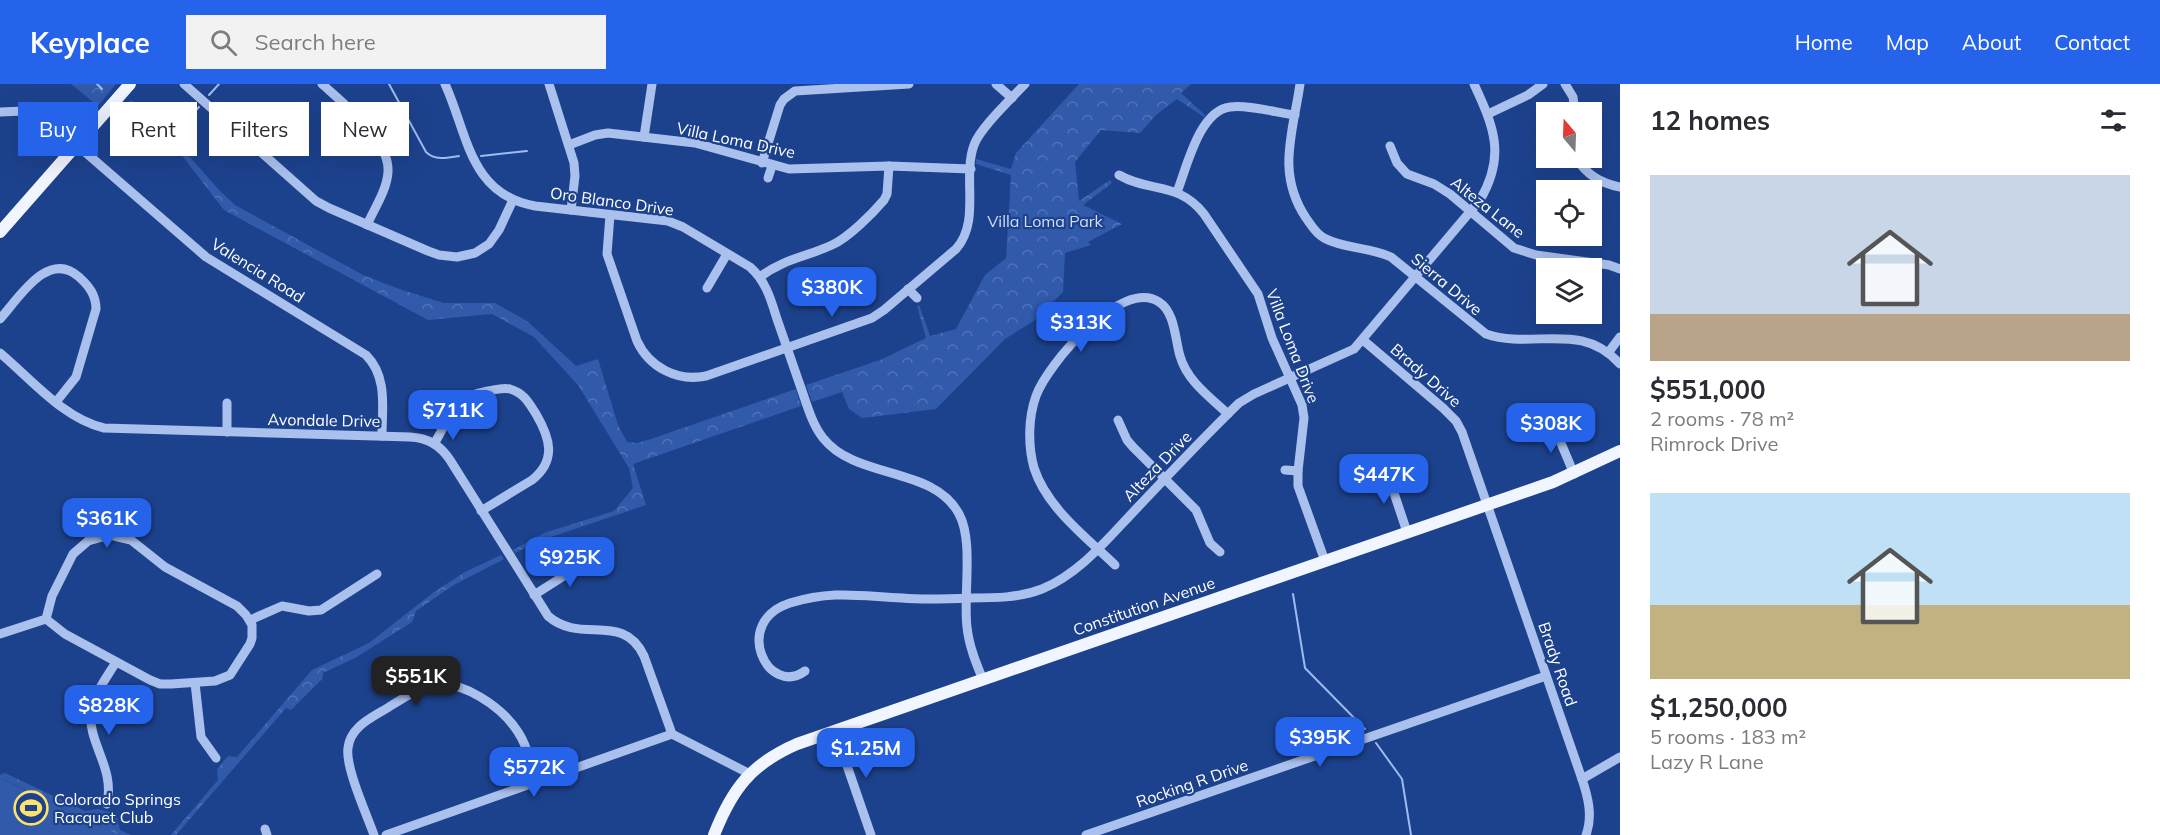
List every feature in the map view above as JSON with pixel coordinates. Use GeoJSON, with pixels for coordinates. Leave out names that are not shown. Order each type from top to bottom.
{"type":"FeatureCollection","features":[{"type":"Feature","properties":{"kind":"main road"},"geometry":{"type":"LineString","coordinates":[[98,121],[130,84]]}},
{"type":"Feature","properties":{"kind":"main road"},"geometry":{"type":"LineString","coordinates":[[0,232],[67,156]]}},
{"type":"Feature","properties":{"kind":"main road","name":"Constitution Avenue"},"geometry":{"type":"LineString","coordinates":[[714,835],[730,799],[750,774],[761,763],[784,750],[1488,505],[1574,474],[1620,451]]}},
{"type":"Feature","properties":{"kind":"street"},"geometry":{"type":"LineString","coordinates":[[184,84],[316,201],[428,251],[449,257],[468,256],[489,244],[500,230],[513,200]]}},
{"type":"Feature","properties":{"kind":"street"},"geometry":{"type":"LineString","coordinates":[[322,84],[362,121],[384,155],[387,164],[386,180],[367,225]]}},
{"type":"Feature","properties":{"kind":"street","name":"Oro Blanco Drive"},"geometry":{"type":"LineString","coordinates":[[445,84],[477,168],[496,189],[513,200],[535,206],[675,224],[750,267],[760,277],[770,298],[814,424],[828,444],[853,460],[935,489],[955,506],[964,523],[965,531],[965,598],[969,638],[983,680]]}},
{"type":"Feature","properties":{"kind":"street"},"geometry":{"type":"LineString","coordinates":[[549,84],[575,169],[571,210]]}},
{"type":"Feature","properties":{"kind":"street"},"geometry":{"type":"LineString","coordinates":[[644,138],[651,84]]}},
{"type":"Feature","properties":{"kind":"street"},"geometry":{"type":"LineString","coordinates":[[762,163],[780,105],[795,91],[909,84]]}},
{"type":"Feature","properties":{"kind":"street"},"geometry":{"type":"LineString","coordinates":[[996,84],[1012,98]]}},
{"type":"Feature","properties":{"kind":"street"},"geometry":{"type":"LineString","coordinates":[[610,215],[608,254],[636,341],[647,357],[666,371],[683,377],[697,378],[872,318],[956,249],[964,238],[968,224],[972,153],[976,140],[1025,84]]}},
{"type":"Feature","properties":{"kind":"street","name":"Sierra Drive"},"geometry":{"type":"LineString","coordinates":[[1300,84],[1288,156],[1288,174],[1292,192],[1300,208],[1319,235],[1332,241],[1382,253],[1398,262],[1486,334],[1503,339],[1570,338],[1595,345],[1620,364]]}},
{"type":"Feature","properties":{"kind":"street","name":"Alteza Drive"},"geometry":{"type":"LineString","coordinates":[[805,671],[798,676],[779,674],[768,666],[761,654],[758,639],[762,624],[771,613],[784,605],[810,597],[839,593],[907,599],[1009,597],[1034,592],[1068,575],[1098,549],[1228,414],[1247,398],[1347,353],[1364,338],[1486,190],[1496,159],[1494,132],[1474,84]]}},
{"type":"Feature","properties":{"kind":"street"},"geometry":{"type":"LineString","coordinates":[[1488,114],[1528,95],[1543,84]]}},
{"type":"Feature","properties":{"kind":"street"},"geometry":{"type":"LineString","coordinates":[[1565,84],[1574,102]]}},
{"type":"Feature","properties":{"kind":"street"},"geometry":{"type":"LineString","coordinates":[[1177,192],[1202,129],[1208,119],[1218,111],[1237,106],[1295,115]]}},
{"type":"Feature","properties":{"kind":"street","name":"Valencia Road"},"geometry":{"type":"LineString","coordinates":[[0,112],[18,111]]}},
{"type":"Feature","properties":{"kind":"street","name":"Villa Loma Drive"},"geometry":{"type":"LineString","coordinates":[[569,145],[602,134],[704,145],[789,169],[889,166],[971,169]]}},
{"type":"Feature","properties":{"kind":"street","name":"Alteza Lane"},"geometry":{"type":"LineString","coordinates":[[1390,146],[1397,163],[1407,174],[1442,189],[1508,244],[1545,257],[1609,264],[1620,269]]}},
{"type":"Feature","properties":{"kind":"street","name":"Valencia Road"},"geometry":{"type":"LineString","coordinates":[[91,156],[145,206],[206,257],[366,355],[376,366],[381,381],[382,436]]}},
{"type":"Feature","properties":{"kind":"street"},"geometry":{"type":"LineString","coordinates":[[768,178],[772,166]]}},
{"type":"Feature","properties":{"kind":"street"},"geometry":{"type":"LineString","coordinates":[[760,277],[781,262],[828,247],[846,235],[885,200],[889,166]]}},
{"type":"Feature","properties":{"kind":"street"},"geometry":{"type":"LineString","coordinates":[[1584,168],[1591,176],[1604,183],[1620,187]]}},
{"type":"Feature","properties":{"kind":"street"},"geometry":{"type":"LineString","coordinates":[[1277,176],[1288,174]]}},
{"type":"Feature","properties":{"kind":"street","name":"Villa Loma Drive"},"geometry":{"type":"LineString","coordinates":[[1119,175],[1131,182],[1177,192],[1194,202],[1254,287],[1272,338],[1304,412],[1298,471],[1301,494],[1325,561]]}},
{"type":"Feature","properties":{"kind":"street"},"geometry":{"type":"LineString","coordinates":[[489,244],[496,253]]}},
{"type":"Feature","properties":{"kind":"street"},"geometry":{"type":"LineString","coordinates":[[707,288],[727,254]]}},
{"type":"Feature","properties":{"kind":"street"},"geometry":{"type":"LineString","coordinates":[[0,319],[37,278],[48,270],[54,268],[67,270],[80,277],[90,289],[96,301],[96,309],[78,371],[72,384],[56,402]]}},
{"type":"Feature","properties":{"kind":"street"},"geometry":{"type":"LineString","coordinates":[[908,289],[917,298]]}},
{"type":"Feature","properties":{"kind":"street"},"geometry":{"type":"LineString","coordinates":[[1115,565],[1058,509],[1038,478],[1031,450],[1031,417],[1035,397],[1052,366],[1064,351],[1101,317],[1125,302],[1139,297],[1151,298],[1158,301],[1168,311],[1180,357],[1189,376],[1228,414]]}},
{"type":"Feature","properties":{"kind":"street","name":"Brady Drive"},"geometry":{"type":"LineString","coordinates":[[1357,329],[1364,338],[1456,421],[1467,444],[1488,505]]}},
{"type":"Feature","properties":{"kind":"street"},"geometry":{"type":"LineString","coordinates":[[1608,353],[1620,337]]}},
{"type":"Feature","properties":{"kind":"street","name":"Avondale Drive"},"geometry":{"type":"LineString","coordinates":[[0,352],[79,420],[104,428],[420,437],[434,444]]}},
{"type":"Feature","properties":{"kind":"street"},"geometry":{"type":"LineString","coordinates":[[662,381],[666,371]]}},
{"type":"Feature","properties":{"kind":"street"},"geometry":{"type":"LineString","coordinates":[[481,511],[532,480],[546,464],[549,450],[547,435],[529,402],[508,388],[473,394],[459,404],[434,444],[445,453],[481,511],[534,595],[548,616],[560,625],[575,630],[618,632],[637,643],[644,656],[672,734],[750,774]]}},
{"type":"Feature","properties":{"kind":"street"},"geometry":{"type":"LineString","coordinates":[[227,403],[227,432]]}},
{"type":"Feature","properties":{"kind":"street"},"geometry":{"type":"LineString","coordinates":[[1118,420],[1127,440],[1196,510],[1210,543],[1220,552]]}},
{"type":"Feature","properties":{"kind":"street"},"geometry":{"type":"LineString","coordinates":[[1553,424],[1574,474]]}},
{"type":"Feature","properties":{"kind":"street"},"geometry":{"type":"LineString","coordinates":[[1386,469],[1407,532]]}},
{"type":"Feature","properties":{"kind":"street"},"geometry":{"type":"LineString","coordinates":[[1285,470],[1298,471]]}},
{"type":"Feature","properties":{"kind":"street","name":"Brady Road"},"geometry":{"type":"LineString","coordinates":[[1488,505],[1582,779],[1589,804],[1586,835]]}},
{"type":"Feature","properties":{"kind":"street"},"geometry":{"type":"LineString","coordinates":[[117,536],[131,540],[165,567],[237,606],[250,620],[252,632],[250,644],[234,671],[220,680],[160,684],[65,634],[46,619],[52,596],[78,548],[94,538],[117,536]]}},
{"type":"Feature","properties":{"kind":"street"},"geometry":{"type":"LineString","coordinates":[[534,595],[592,558]]}},
{"type":"Feature","properties":{"kind":"street"},"geometry":{"type":"LineString","coordinates":[[250,620],[282,606],[309,611],[321,610],[377,574]]}},
{"type":"Feature","properties":{"kind":"street"},"geometry":{"type":"LineString","coordinates":[[0,634],[46,619]]}},
{"type":"Feature","properties":{"kind":"street"},"geometry":{"type":"LineString","coordinates":[[107,804],[109,779],[92,728],[91,715],[97,696],[116,662]]}},
{"type":"Feature","properties":{"kind":"street","name":"Rocking R Drive"},"geometry":{"type":"LineString","coordinates":[[1086,835],[1546,676]]}},
{"type":"Feature","properties":{"kind":"street"},"geometry":{"type":"LineString","coordinates":[[195,683],[201,737],[216,758]]}},
{"type":"Feature","properties":{"kind":"street"},"geometry":{"type":"LineString","coordinates":[[374,835],[348,759],[350,738],[367,720],[424,688],[440,685],[457,687],[475,695],[504,717],[522,739],[538,783]]}},
{"type":"Feature","properties":{"kind":"street"},"geometry":{"type":"LineString","coordinates":[[836,731],[871,835]]}},
{"type":"Feature","properties":{"kind":"street"},"geometry":{"type":"LineString","coordinates":[[387,835],[672,734]]}},
{"type":"Feature","properties":{"kind":"street"},"geometry":{"type":"LineString","coordinates":[[1582,779],[1620,757]]}},
{"type":"Feature","properties":{"kind":"green space"},"geometry":{"type":"Polygon","coordinates":[[[71,84],[116,84],[98,106],[98,102],[93,102],[71,84]]]}},
{"type":"Feature","properties":{"kind":"green space","name":"Villa Loma Park"},"geometry":{"type":"Polygon","coordinates":[[[1079,84],[1191,84],[1181,93],[1205,115],[1204,117],[1177,99],[1156,115],[1140,133],[1101,130],[1075,162],[1079,201],[1110,180],[1112,183],[1083,205],[1122,224],[1088,242],[1091,245],[1065,253],[1063,292],[1035,320],[1005,339],[936,409],[862,418],[849,409],[842,392],[812,402],[806,385],[880,360],[926,338],[917,306],[919,305],[930,336],[956,329],[985,275],[1006,258],[1011,175],[976,164],[976,159],[1011,169],[1016,153],[1079,84]]]}},
{"type":"Feature","properties":{"kind":"green space"},"geometry":{"type":"Polygon","coordinates":[[[182,156],[189,156],[235,205],[363,275],[444,303],[495,303],[527,321],[576,366],[598,359],[618,425],[627,442],[637,443],[651,439],[796,389],[801,406],[633,464],[646,505],[542,540],[515,553],[513,550],[544,533],[614,511],[633,488],[629,468],[578,385],[534,337],[492,314],[428,320],[224,210],[182,156]]]}},
{"type":"Feature","properties":{"kind":"green space"},"geometry":{"type":"Polygon","coordinates":[[[501,555],[504,559],[452,586],[416,611],[412,622],[355,658],[323,673],[322,681],[291,710],[286,708],[176,835],[171,835],[218,780],[217,769],[228,756],[237,757],[312,670],[369,643],[434,592],[465,572],[501,555]]]}},
{"type":"Feature","properties":{"kind":"green space"},"geometry":{"type":"Polygon","coordinates":[[[5,773],[85,811],[98,809],[116,814],[120,830],[131,835],[118,835],[3,779],[0,780],[0,775],[5,773]]]}},
{"type":"Feature","properties":{"kind":"green space","name":"Colorado Springs Racquet Club"},"geometry":{"type":"Polygon","coordinates":[[[0,780],[119,835],[0,835],[0,780]]]}},
{"type":"Feature","properties":{"kind":"waterway"},"geometry":{"type":"LineString","coordinates":[[97,84],[102,89]]}},
{"type":"Feature","properties":{"kind":"waterway"},"geometry":{"type":"LineString","coordinates":[[209,95],[219,84]]}},
{"type":"Feature","properties":{"kind":"waterway"},"geometry":{"type":"LineString","coordinates":[[389,84],[426,152],[437,158],[459,156]]}},
{"type":"Feature","properties":{"kind":"waterway"},"geometry":{"type":"LineString","coordinates":[[481,156],[527,151]]}},
{"type":"Feature","properties":{"kind":"waterway"},"geometry":{"type":"LineString","coordinates":[[1293,594],[1305,668],[1365,729]]}},
{"type":"Feature","properties":{"kind":"waterway"},"geometry":{"type":"LineString","coordinates":[[1376,743],[1402,779],[1411,835]]}},
{"type":"Feature","properties":{"kind":"place","name":"Colorado Springs Racquet Club"},"geometry":{"type":"Point","coordinates":[31,808]}}]}
